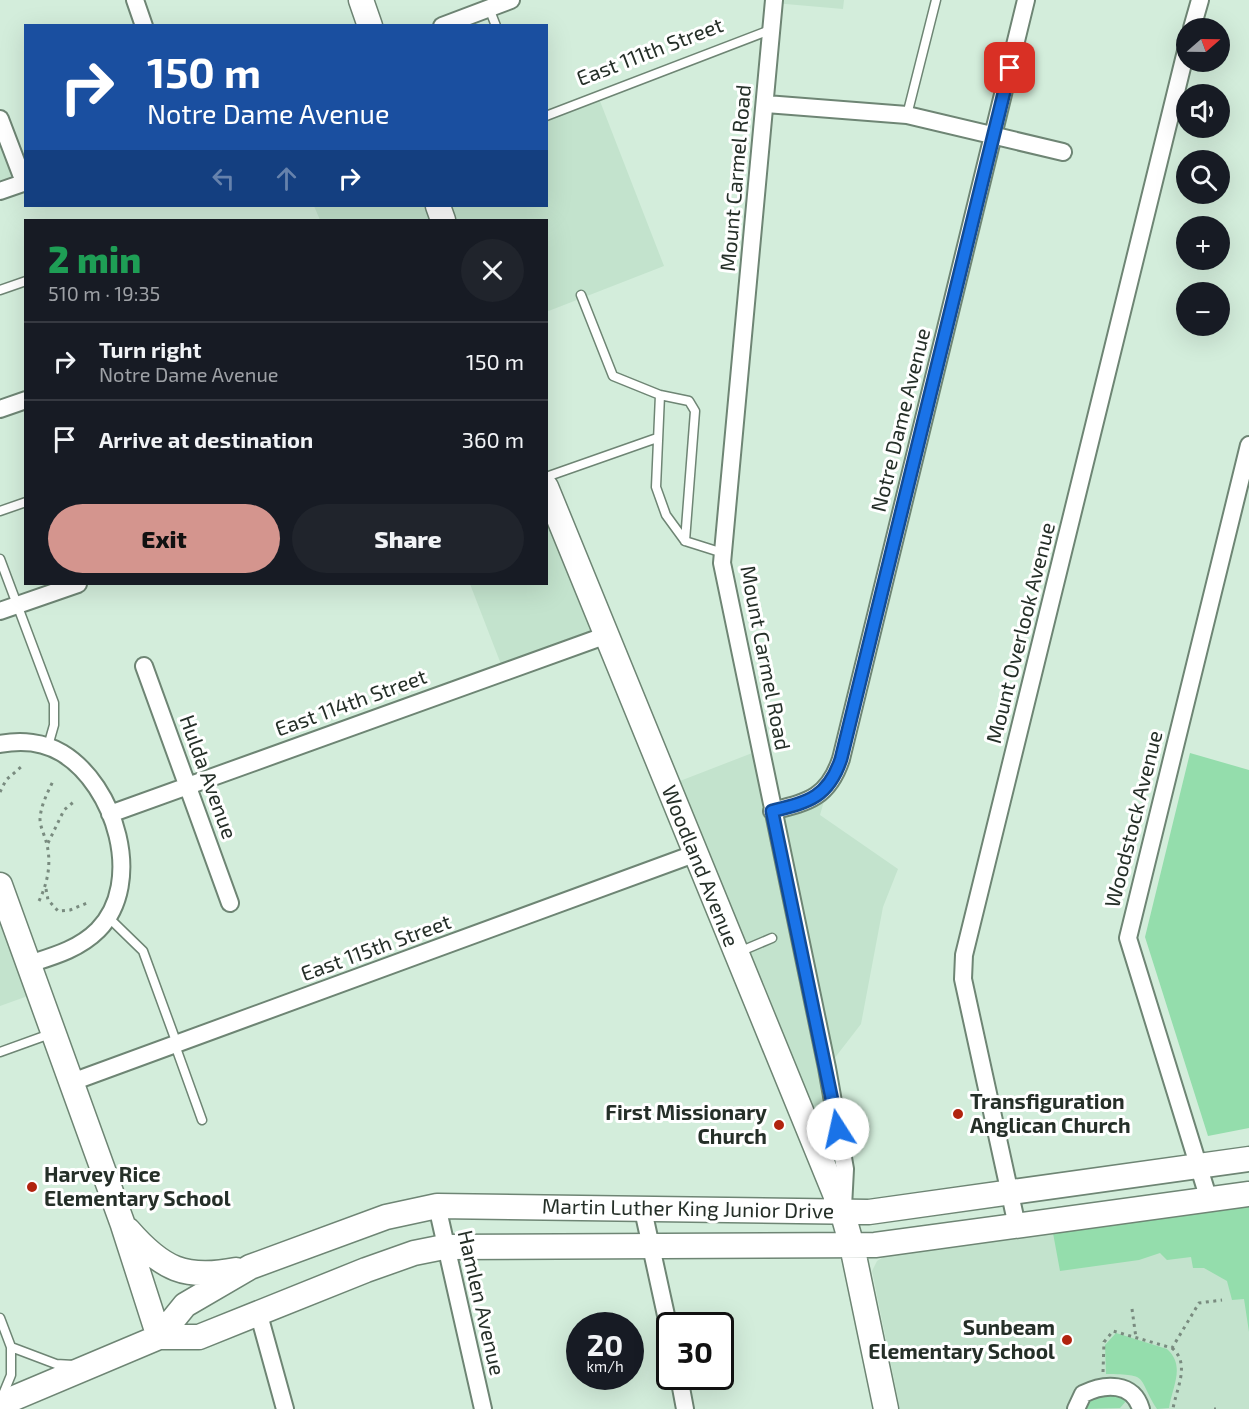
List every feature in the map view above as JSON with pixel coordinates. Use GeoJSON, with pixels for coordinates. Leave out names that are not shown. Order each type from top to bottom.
{"type":"FeatureCollection","features":[{"type":"Feature","properties":{"kind":"main road"},"geometry":{"type":"LineString","coordinates":[[361,0],[369,24]]}},
{"type":"Feature","properties":{"kind":"main road","name":"Woodland Avenue"},"geometry":{"type":"LineString","coordinates":[[548,492],[694,854],[842,1211],[852,1246],[886,1409]]}},
{"type":"Feature","properties":{"kind":"main road"},"geometry":{"type":"LineString","coordinates":[[0,885],[123,1225],[159,1337],[13,1402]]}},
{"type":"Feature","properties":{"kind":"main road","name":"Martin Luther King Junior Drive"},"geometry":{"type":"LineString","coordinates":[[159,1337],[185,1305],[250,1267],[386,1216],[437,1206],[643,1210],[879,1210],[1249,1159]]}},
{"type":"Feature","properties":{"kind":"main road","name":"Martin Luther King Junior Drive"},"geometry":{"type":"LineString","coordinates":[[159,1337],[199,1337],[385,1263],[414,1253],[444,1247],[852,1246],[1249,1194]]}},
{"type":"Feature","properties":{"kind":"main road"},"geometry":{"type":"LineString","coordinates":[[123,1225],[150,1253],[167,1266],[181,1272],[215,1274],[250,1267]]}},
{"type":"Feature","properties":{"kind":"street"},"geometry":{"type":"LineString","coordinates":[[135,0],[143,24]]}},
{"type":"Feature","properties":{"kind":"street"},"geometry":{"type":"LineString","coordinates":[[447,24],[512,0]]}},
{"type":"Feature","properties":{"kind":"street","name":"Mount Carmel Road"},"geometry":{"type":"LineString","coordinates":[[774,0],[722,563],[827,1068],[846,1182],[842,1211]]}},
{"type":"Feature","properties":{"kind":"street","name":"Notre Dame Avenue"},"geometry":{"type":"LineString","coordinates":[[772,811],[809,801],[828,787],[836,775],[1026,0]]}},
{"type":"Feature","properties":{"kind":"street"},"geometry":{"type":"LineString","coordinates":[[1195,18],[1200,0]]}},
{"type":"Feature","properties":{"kind":"street","name":"Mount Overlook Avenue"},"geometry":{"type":"LineString","coordinates":[[1017,1226],[963,979],[964,955],[1181,72]]}},
{"type":"Feature","properties":{"kind":"street"},"geometry":{"type":"LineString","coordinates":[[766,104],[907,115],[1063,152]]}},
{"type":"Feature","properties":{"kind":"street"},"geometry":{"type":"LineString","coordinates":[[0,119],[24,179]]}},
{"type":"Feature","properties":{"kind":"street"},"geometry":{"type":"LineString","coordinates":[[0,191],[24,182]]}},
{"type":"Feature","properties":{"kind":"street"},"geometry":{"type":"LineString","coordinates":[[0,409],[24,401]]}},
{"type":"Feature","properties":{"kind":"street","name":"Woodstock Avenue"},"geometry":{"type":"LineString","coordinates":[[1209,1200],[1128,938],[1249,445]]}},
{"type":"Feature","properties":{"kind":"street"},"geometry":{"type":"LineString","coordinates":[[0,611],[75,585]]}},
{"type":"Feature","properties":{"kind":"street","name":"East 114th Street"},"geometry":{"type":"LineString","coordinates":[[110,814],[607,635]]}},
{"type":"Feature","properties":{"kind":"street","name":"Hulda Avenue"},"geometry":{"type":"LineString","coordinates":[[144,666],[230,903]]}},
{"type":"Feature","properties":{"kind":"street"},"geometry":{"type":"LineString","coordinates":[[0,744],[15,742],[48,746],[76,763],[87,774],[110,814],[122,864],[120,889],[108,917],[98,930],[78,945],[29,964]]}},
{"type":"Feature","properties":{"kind":"street","name":"East 115th Street"},"geometry":{"type":"LineString","coordinates":[[72,1082],[694,854]]}},
{"type":"Feature","properties":{"kind":"street","name":"Hamlen Avenue"},"geometry":{"type":"LineString","coordinates":[[437,1206],[444,1247],[483,1409]]}},
{"type":"Feature","properties":{"kind":"street"},"geometry":{"type":"LineString","coordinates":[[643,1210],[665,1312]]}},
{"type":"Feature","properties":{"kind":"street"},"geometry":{"type":"LineString","coordinates":[[259,1315],[285,1409]]}},
{"type":"Feature","properties":{"kind":"street"},"geometry":{"type":"LineString","coordinates":[[1076,1409],[1083,1394],[1109,1385],[1123,1388],[1132,1394],[1141,1409]]}},
{"type":"Feature","properties":{"kind":"street"},"geometry":{"type":"LineString","coordinates":[[681,1390],[685,1409]]}},
{"type":"Feature","properties":{"kind":"lane"},"geometry":{"type":"LineString","coordinates":[[907,115],[936,0]]}},
{"type":"Feature","properties":{"kind":"lane"},"geometry":{"type":"LineString","coordinates":[[489,8],[495,24]]}},
{"type":"Feature","properties":{"kind":"lane","name":"East 111th Street"},"geometry":{"type":"LineString","coordinates":[[548,115],[770,30]]}},
{"type":"Feature","properties":{"kind":"lane"},"geometry":{"type":"LineString","coordinates":[[0,290],[24,282]]}},
{"type":"Feature","properties":{"kind":"lane"},"geometry":{"type":"LineString","coordinates":[[581,295],[613,376],[660,395],[689,401],[695,411],[685,541]]}},
{"type":"Feature","properties":{"kind":"lane"},"geometry":{"type":"LineString","coordinates":[[660,395],[656,487],[666,515],[685,541],[723,553]]}},
{"type":"Feature","properties":{"kind":"lane"},"geometry":{"type":"LineString","coordinates":[[548,476],[657,438]]}},
{"type":"Feature","properties":{"kind":"lane"},"geometry":{"type":"LineString","coordinates":[[0,511],[24,502]]}},
{"type":"Feature","properties":{"kind":"lane"},"geometry":{"type":"LineString","coordinates":[[0,559],[54,703],[54,726],[48,746]]}},
{"type":"Feature","properties":{"kind":"lane"},"geometry":{"type":"LineString","coordinates":[[108,917],[143,951],[202,1120]]}},
{"type":"Feature","properties":{"kind":"lane"},"geometry":{"type":"LineString","coordinates":[[735,953],[772,938]]}},
{"type":"Feature","properties":{"kind":"lane"},"geometry":{"type":"LineString","coordinates":[[0,1052],[54,1033]]}},
{"type":"Feature","properties":{"kind":"lane"},"geometry":{"type":"LineString","coordinates":[[0,1318],[11,1347],[11,1375],[7,1390],[13,1402]]}},
{"type":"Feature","properties":{"kind":"lane"},"geometry":{"type":"LineString","coordinates":[[11,1347],[56,1364],[69,1363],[86,1370]]}},
{"type":"Feature","properties":{"kind":"path"},"geometry":{"type":"LineString","coordinates":[[0,792],[6,780],[21,767]]}},
{"type":"Feature","properties":{"kind":"path"},"geometry":{"type":"LineString","coordinates":[[39,901],[49,869],[47,844],[40,821],[44,801],[54,779]]}},
{"type":"Feature","properties":{"kind":"path"},"geometry":{"type":"LineString","coordinates":[[47,844],[64,810],[76,800]]}},
{"type":"Feature","properties":{"kind":"path"},"geometry":{"type":"LineString","coordinates":[[45,887],[48,900],[58,911],[70,910],[87,903]]}},
{"type":"Feature","properties":{"kind":"path"},"geometry":{"type":"LineString","coordinates":[[1172,1348],[1199,1304],[1222,1299]]}},
{"type":"Feature","properties":{"kind":"path"},"geometry":{"type":"LineString","coordinates":[[1132,1309],[1136,1338]]}},
{"type":"Feature","properties":{"kind":"path"},"geometry":{"type":"LineString","coordinates":[[1104,1377],[1102,1350],[1109,1333],[1123,1332],[1172,1348],[1179,1355],[1183,1366],[1173,1409]]}},
{"type":"Feature","properties":{"kind":"shaded area"},"geometry":{"type":"Polygon","coordinates":[[[774,0],[844,0],[843,9],[774,3],[774,0]]]}},
{"type":"Feature","properties":{"kind":"shaded area"},"geometry":{"type":"Polygon","coordinates":[[[598,96],[664,266],[548,311],[548,219],[320,219],[314,207],[548,207],[548,115],[598,96]]]}},
{"type":"Feature","properties":{"kind":"shaded area"},"geometry":{"type":"Polygon","coordinates":[[[0,119],[24,182],[0,191],[0,119]]]}},
{"type":"Feature","properties":{"kind":"shaded area"},"geometry":{"type":"Polygon","coordinates":[[[548,506],[607,635],[504,672],[470,585],[548,585],[548,506]]]}},
{"type":"Feature","properties":{"kind":"shaded area"},"geometry":{"type":"Polygon","coordinates":[[[760,750],[772,811],[828,787],[820,815],[898,869],[883,907],[861,1024],[827,1068],[823,1104],[815,1116],[667,786],[760,750]]]}},
{"type":"Feature","properties":{"kind":"shaded area"},"geometry":{"type":"Polygon","coordinates":[[[0,885],[39,992],[0,1006],[0,885]]]}},
{"type":"Feature","properties":{"kind":"shaded area","name":"Sunbeam Elementary School"},"geometry":{"type":"Polygon","coordinates":[[[1249,1204],[1249,1409],[900,1409],[872,1271],[877,1261],[888,1254],[1249,1204]]]}},
{"type":"Feature","properties":{"kind":"green space"},"geometry":{"type":"Polygon","coordinates":[[[1190,753],[1249,770],[1249,1128],[1208,1136],[1145,937],[1190,753]]]}},
{"type":"Feature","properties":{"kind":"green space"},"geometry":{"type":"Polygon","coordinates":[[[1249,1204],[1249,1332],[1244,1299],[1232,1300],[1227,1281],[1204,1268],[1193,1268],[1191,1257],[1167,1260],[1160,1253],[1139,1260],[1060,1271],[1053,1233],[1249,1204]]]}},
{"type":"Feature","properties":{"kind":"green space"},"geometry":{"type":"Polygon","coordinates":[[[1116,1333],[1167,1349],[1173,1356],[1177,1370],[1169,1408],[1157,1409],[1144,1384],[1136,1377],[1106,1374],[1105,1345],[1116,1333]]]}},
{"type":"Feature","properties":{"kind":"green space"},"geometry":{"type":"Polygon","coordinates":[[[1116,1395],[1127,1400],[1120,1408],[1084,1409],[1086,1404],[1093,1399],[1116,1395]]]}},
{"type":"Feature","properties":{"kind":"place","name":"Transfiguration Anglican Church"},"geometry":{"type":"Point","coordinates":[958,1114]}},
{"type":"Feature","properties":{"kind":"place","name":"First Missionary Church"},"geometry":{"type":"Point","coordinates":[779,1125]}},
{"type":"Feature","properties":{"kind":"place","name":"Harvey Rice Elementary School"},"geometry":{"type":"Point","coordinates":[32,1187]}},
{"type":"Feature","properties":{"kind":"place","name":"Sunbeam Elementary School"},"geometry":{"type":"Point","coordinates":[1067,1340]}},
{"type":"Feature","properties":{"kind":"route"},"geometry":{"type":"LineString","coordinates":[[838,1129],[772,811],[809,801],[828,787],[836,775],[1010,68]]}}]}
